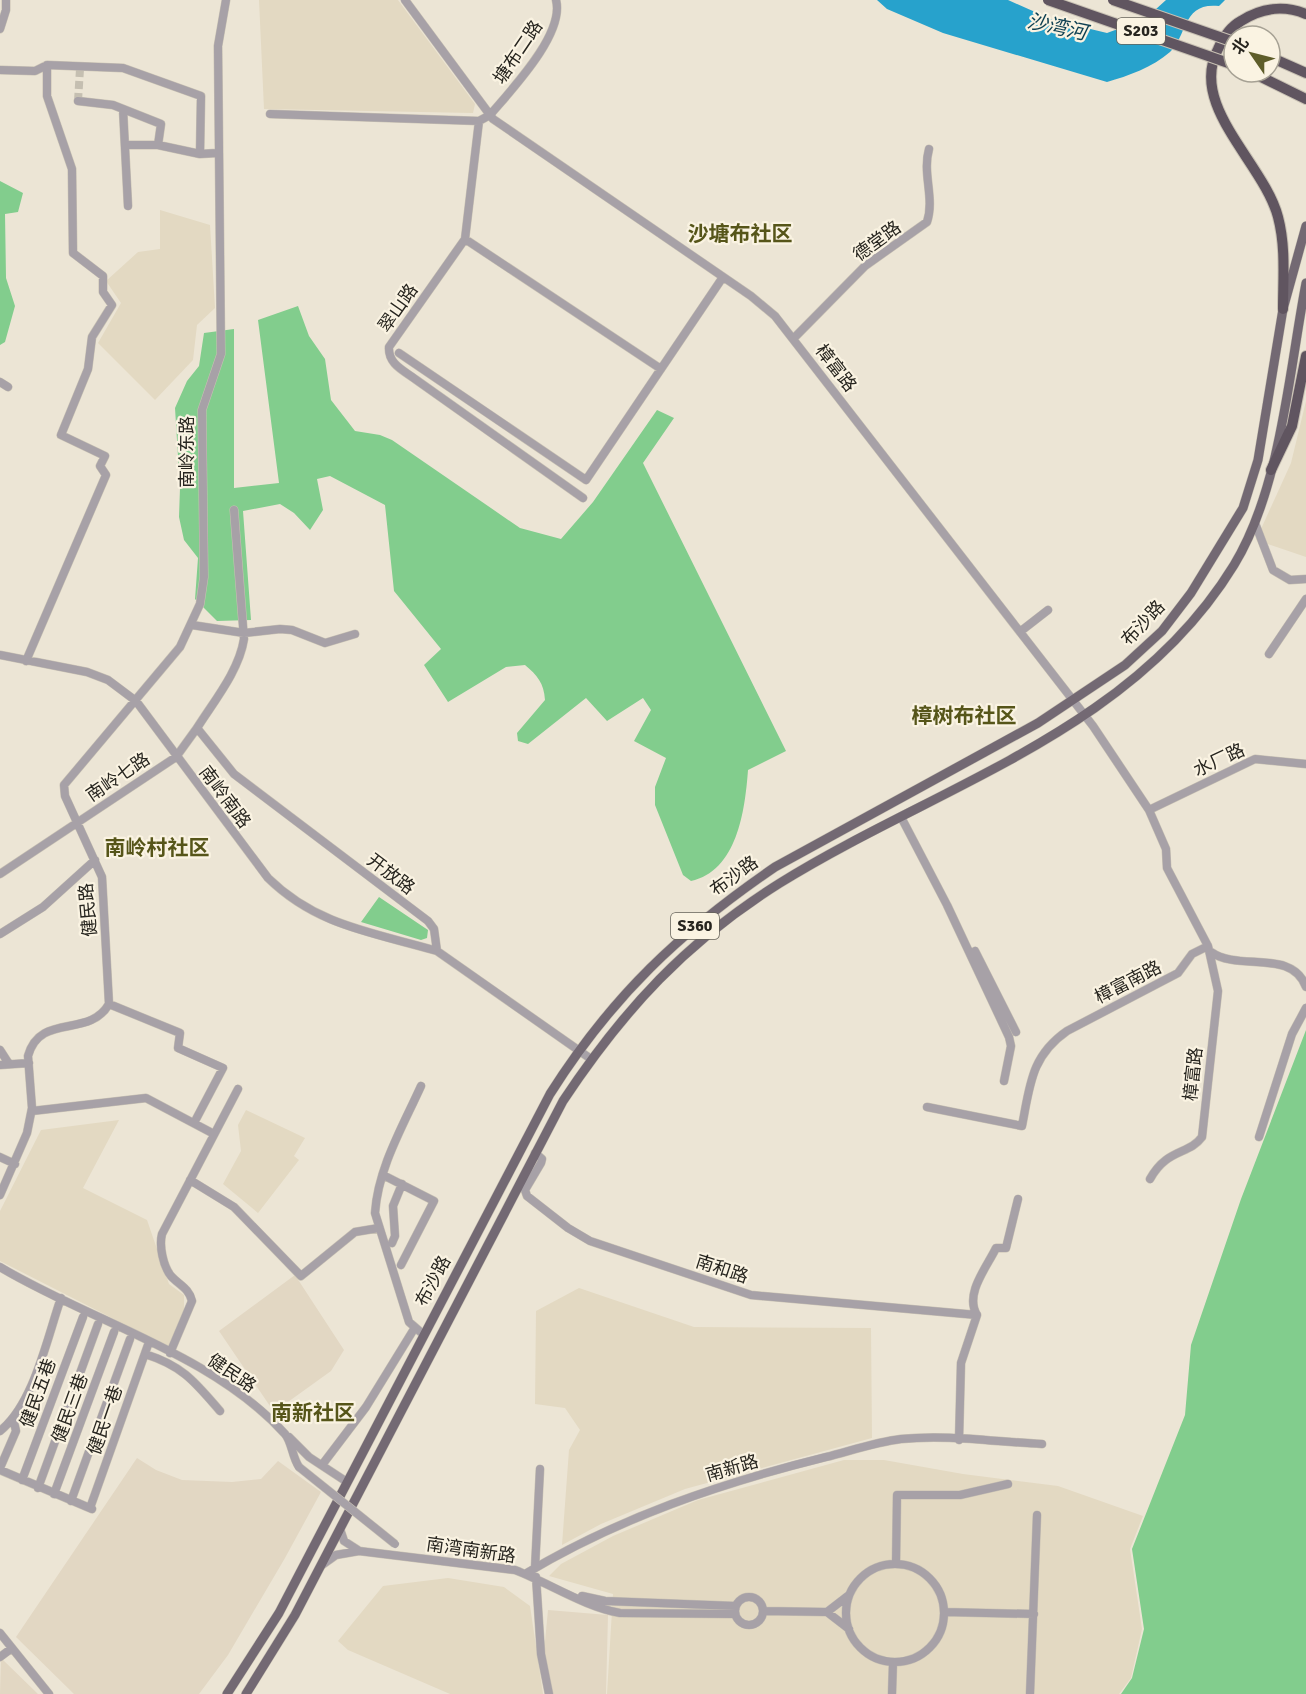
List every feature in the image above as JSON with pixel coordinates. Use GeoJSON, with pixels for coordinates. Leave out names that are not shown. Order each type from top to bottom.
{"type":"FeatureCollection","features":[{"type":"Feature","properties":{"kind":"highway","name":"S203"},"geometry":{"type":"LineString","coordinates":[[1047,0],[1222,61]]}},
{"type":"Feature","properties":{"kind":"highway","name":"S203"},"geometry":{"type":"LineString","coordinates":[[1113,0],[1222,38]]}},
{"type":"Feature","properties":{"kind":"highway"},"geometry":{"type":"LineString","coordinates":[[1283,309],[1282,240],[1279,218],[1272,197],[1218,110],[1210,80],[1215,54],[1223,38],[1236,24],[1266,9],[1284,8],[1306,14]]}},
{"type":"Feature","properties":{"kind":"highway"},"geometry":{"type":"LineString","coordinates":[[1282,62],[1306,73]]}},
{"type":"Feature","properties":{"kind":"highway"},"geometry":{"type":"LineString","coordinates":[[1275,84],[1306,99]]}},
{"type":"Feature","properties":{"kind":"highway"},"geometry":{"type":"LineString","coordinates":[[1271,470],[1292,426],[1306,356]]}},
{"type":"Feature","properties":{"kind":"main road","name":"布沙路"},"geometry":{"type":"LineString","coordinates":[[227,1694],[279,1613],[550,1094],[579,1049],[602,1019],[663,953],[736,894],[775,867],[1074,700],[1125,665],[1161,631],[1191,593],[1243,508],[1258,460],[1283,309],[1306,226]]}},
{"type":"Feature","properties":{"kind":"main road","name":"布沙路"},"geometry":{"type":"LineString","coordinates":[[246,1694],[295,1615],[563,1101],[591,1059],[640,998],[710,933],[782,882],[1086,716],[1137,677],[1174,643],[1220,584],[1234,565],[1255,523],[1271,470],[1306,283]]}},
{"type":"Feature","properties":{"kind":"main road"},"geometry":{"type":"LineString","coordinates":[[1125,665],[1137,677]]}},
{"type":"Feature","properties":{"kind":"street"},"geometry":{"type":"LineString","coordinates":[[0,29],[6,10],[6,0]]}},
{"type":"Feature","properties":{"kind":"street","name":"南岭东路"},"geometry":{"type":"LineString","coordinates":[[77,822],[65,796],[64,785],[180,647],[200,604],[204,577],[202,410],[221,354],[217,153],[218,46],[226,0]]}},
{"type":"Feature","properties":{"kind":"street","name":"樟富路"},"geometry":{"type":"LineString","coordinates":[[405,0],[490,115],[501,126],[764,306],[794,338],[1086,716]]}},
{"type":"Feature","properties":{"kind":"street","name":"塘布二路"},"geometry":{"type":"LineString","coordinates":[[490,115],[517,83],[554,28],[559,11],[556,0]]}},
{"type":"Feature","properties":{"kind":"street"},"geometry":{"type":"LineString","coordinates":[[0,70],[35,71],[47,65],[123,68],[201,96],[200,154]]}},
{"type":"Feature","properties":{"kind":"street"},"geometry":{"type":"LineString","coordinates":[[26,661],[106,475],[100,466],[105,456],[62,435],[88,369],[92,337],[112,304],[103,292],[103,276],[73,253],[72,169],[47,96],[47,65]]}},
{"type":"Feature","properties":{"kind":"street"},"geometry":{"type":"LineString","coordinates":[[78,101],[113,105],[161,124],[158,145]]}},
{"type":"Feature","properties":{"kind":"street"},"geometry":{"type":"LineString","coordinates":[[123,109],[128,206]]}},
{"type":"Feature","properties":{"kind":"street"},"geometry":{"type":"LineString","coordinates":[[270,114],[479,121],[490,115]]}},
{"type":"Feature","properties":{"kind":"street","name":"翠山路"},"geometry":{"type":"LineString","coordinates":[[479,121],[465,239],[389,347],[388,355],[395,364],[415,379],[583,498]]}},
{"type":"Feature","properties":{"kind":"street"},"geometry":{"type":"LineString","coordinates":[[125,145],[158,145],[200,154],[217,153]]}},
{"type":"Feature","properties":{"kind":"street","name":"德堂路"},"geometry":{"type":"LineString","coordinates":[[794,338],[865,266],[927,222],[931,206],[927,165],[929,149]]}},
{"type":"Feature","properties":{"kind":"street"},"geometry":{"type":"LineString","coordinates":[[465,239],[661,369]]}},
{"type":"Feature","properties":{"kind":"street"},"geometry":{"type":"LineString","coordinates":[[399,353],[586,480],[723,277]]}},
{"type":"Feature","properties":{"kind":"street"},"geometry":{"type":"LineString","coordinates":[[0,382],[8,387]]}},
{"type":"Feature","properties":{"kind":"street"},"geometry":{"type":"LineString","coordinates":[[176,757],[197,728],[242,653],[244,633],[234,510]]}},
{"type":"Feature","properties":{"kind":"street"},"geometry":{"type":"LineString","coordinates":[[1255,523],[1272,570],[1290,580],[1306,579]]}},
{"type":"Feature","properties":{"kind":"street"},"geometry":{"type":"LineString","coordinates":[[1269,654],[1306,599]]}},
{"type":"Feature","properties":{"kind":"street"},"geometry":{"type":"LineString","coordinates":[[1021,631],[1048,610]]}},
{"type":"Feature","properties":{"kind":"street"},"geometry":{"type":"LineString","coordinates":[[192,625],[244,633],[292,630],[325,643],[355,634]]}},
{"type":"Feature","properties":{"kind":"street","name":"南岭南路"},"geometry":{"type":"LineString","coordinates":[[0,655],[87,672],[108,680],[136,701],[268,878],[288,897],[323,918],[437,951]]}},
{"type":"Feature","properties":{"kind":"street"},"geometry":{"type":"LineString","coordinates":[[1086,716],[1149,810],[1166,849],[1167,868],[1210,949],[1228,959],[1288,966],[1300,974],[1306,987]]}},
{"type":"Feature","properties":{"kind":"street","name":"开放路"},"geometry":{"type":"LineString","coordinates":[[197,728],[234,774],[428,921],[434,928],[437,951]]}},
{"type":"Feature","properties":{"kind":"street","name":"南岭七路"},"geometry":{"type":"LineString","coordinates":[[0,874],[176,757]]}},
{"type":"Feature","properties":{"kind":"street","name":"水厂路"},"geometry":{"type":"LineString","coordinates":[[1149,810],[1255,759],[1306,764]]}},
{"type":"Feature","properties":{"kind":"street"},"geometry":{"type":"LineString","coordinates":[[903,816],[1016,1032]]}},
{"type":"Feature","properties":{"kind":"street"},"geometry":{"type":"LineString","coordinates":[[903,816],[1009,1037],[1011,1046],[1004,1081]]}},
{"type":"Feature","properties":{"kind":"street","name":"健民路"},"geometry":{"type":"LineString","coordinates":[[77,822],[102,877],[109,1004]]}},
{"type":"Feature","properties":{"kind":"street"},"geometry":{"type":"LineString","coordinates":[[0,934],[44,907],[94,860]]}},
{"type":"Feature","properties":{"kind":"street","name":"樟富路"},"geometry":{"type":"LineString","coordinates":[[1150,1179],[1157,1166],[1168,1156],[1197,1144],[1202,1137],[1218,991],[1210,949]]}},
{"type":"Feature","properties":{"kind":"street","name":"樟富南路"},"geometry":{"type":"LineString","coordinates":[[927,1107],[1022,1125],[1038,1061],[1051,1042],[1067,1031],[1178,973],[1191,954],[1210,949]]}},
{"type":"Feature","properties":{"kind":"street"},"geometry":{"type":"LineString","coordinates":[[437,951],[591,1059]]}},
{"type":"Feature","properties":{"kind":"street"},"geometry":{"type":"LineString","coordinates":[[0,1195],[27,1133],[32,1111],[30,1049],[41,1036],[63,1026],[94,1021],[109,1004],[180,1033],[178,1048],[223,1068],[194,1123]]}},
{"type":"Feature","properties":{"kind":"street"},"geometry":{"type":"LineString","coordinates":[[1259,1137],[1292,1034],[1306,1008]]}},
{"type":"Feature","properties":{"kind":"street"},"geometry":{"type":"LineString","coordinates":[[0,1050],[9,1064]]}},
{"type":"Feature","properties":{"kind":"street"},"geometry":{"type":"LineString","coordinates":[[0,1065],[29,1063]]}},
{"type":"Feature","properties":{"kind":"street"},"geometry":{"type":"LineString","coordinates":[[421,1086],[383,1175],[376,1196],[375,1213],[409,1322],[414,1329],[424,1335]]}},
{"type":"Feature","properties":{"kind":"street"},"geometry":{"type":"LineString","coordinates":[[171,1353],[192,1301],[186,1288],[168,1271],[160,1243],[162,1234],[238,1089]]}},
{"type":"Feature","properties":{"kind":"street"},"geometry":{"type":"LineString","coordinates":[[32,1111],[146,1098],[214,1134]]}},
{"type":"Feature","properties":{"kind":"street","name":"南和路"},"geometry":{"type":"LineString","coordinates":[[535,1153],[540,1155],[541,1163],[525,1190],[527,1196],[568,1228],[590,1241],[751,1295],[977,1315]]}},
{"type":"Feature","properties":{"kind":"street"},"geometry":{"type":"LineString","coordinates":[[0,1157],[15,1164]]}},
{"type":"Feature","properties":{"kind":"street"},"geometry":{"type":"LineString","coordinates":[[383,1175],[434,1201],[408,1256],[400,1265]]}},
{"type":"Feature","properties":{"kind":"street"},"geometry":{"type":"LineString","coordinates":[[190,1180],[234,1207],[301,1276],[355,1232],[379,1228]]}},
{"type":"Feature","properties":{"kind":"street"},"geometry":{"type":"LineString","coordinates":[[392,1243],[395,1236],[393,1214],[402,1184]]}},
{"type":"Feature","properties":{"kind":"street"},"geometry":{"type":"LineString","coordinates":[[960,1440],[961,1363],[977,1315],[972,1303],[973,1294],[996,1248],[1006,1248],[1018,1199]]}},
{"type":"Feature","properties":{"kind":"street"},"geometry":{"type":"LineString","coordinates":[[393,1214],[401,1219]]}},
{"type":"Feature","properties":{"kind":"street","name":"健民路"},"geometry":{"type":"LineString","coordinates":[[0,1267],[171,1353],[241,1395],[288,1436],[294,1459],[299,1467],[395,1544],[405,1557]]}},
{"type":"Feature","properties":{"kind":"street"},"geometry":{"type":"LineString","coordinates":[[0,1431],[26,1400],[61,1298]]}},
{"type":"Feature","properties":{"kind":"street","name":"健民五巷"},"geometry":{"type":"LineString","coordinates":[[22,1480],[83,1317]]}},
{"type":"Feature","properties":{"kind":"street"},"geometry":{"type":"LineString","coordinates":[[38,1488],[98,1324]]}},
{"type":"Feature","properties":{"kind":"street"},"geometry":{"type":"LineString","coordinates":[[322,1465],[362,1414],[414,1329]]}},
{"type":"Feature","properties":{"kind":"street","name":"健民三巷"},"geometry":{"type":"LineString","coordinates":[[54,1494],[114,1332]]}},
{"type":"Feature","properties":{"kind":"street"},"geometry":{"type":"LineString","coordinates":[[13,1418],[16,1431],[0,1469],[71,1501],[130,1339]]}},
{"type":"Feature","properties":{"kind":"street","name":"健民一巷"},"geometry":{"type":"LineString","coordinates":[[71,1501],[91,1509],[149,1342]]}},
{"type":"Feature","properties":{"kind":"street"},"geometry":{"type":"LineString","coordinates":[[145,1354],[167,1361],[188,1374],[208,1403],[220,1411]]}},
{"type":"Feature","properties":{"kind":"street"},"geometry":{"type":"LineString","coordinates":[[288,1436],[322,1465],[347,1482]]}},
{"type":"Feature","properties":{"kind":"street","name":"南新路"},"geometry":{"type":"LineString","coordinates":[[525,1574],[641,1515],[696,1493],[898,1439],[1042,1444]]}},
{"type":"Feature","properties":{"kind":"street"},"geometry":{"type":"LineString","coordinates":[[535,1568],[540,1469]]}},
{"type":"Feature","properties":{"kind":"street"},"geometry":{"type":"LineString","coordinates":[[896,1564],[897,1495],[960,1495],[1008,1484]]}},
{"type":"Feature","properties":{"kind":"street"},"geometry":{"type":"LineString","coordinates":[[1030,1694],[1036,1515]]}},
{"type":"Feature","properties":{"kind":"street"},"geometry":{"type":"LineString","coordinates":[[339,1529],[344,1541],[359,1551]]}},
{"type":"Feature","properties":{"kind":"street","name":"南湾南新路"},"geometry":{"type":"LineString","coordinates":[[320,1568],[336,1555],[359,1551],[515,1570],[536,1577],[573,1595],[605,1600],[736,1610]]}},
{"type":"Feature","properties":{"kind":"street"},"geometry":{"type":"LineString","coordinates":[[763,1611],[827,1612],[849,1629],[863,1650],[877,1659],[893,1662],[914,1658],[928,1649],[941,1630],[944,1612],[937,1588],[927,1576],[913,1567],[896,1564],[881,1566],[867,1574],[850,1595],[827,1612]]}},
{"type":"Feature","properties":{"kind":"street"},"geometry":{"type":"LineString","coordinates":[[536,1577],[541,1654],[549,1694]]}},
{"type":"Feature","properties":{"kind":"street"},"geometry":{"type":"LineString","coordinates":[[849,1629],[846,1612],[850,1595]]}},
{"type":"Feature","properties":{"kind":"street"},"geometry":{"type":"LineString","coordinates":[[750,1597],[757,1600],[763,1611],[760,1620],[753,1624],[740,1622],[736,1610],[741,1600],[750,1597]]}},
{"type":"Feature","properties":{"kind":"street"},"geometry":{"type":"LineString","coordinates":[[944,1612],[1034,1614]]}},
{"type":"Feature","properties":{"kind":"street"},"geometry":{"type":"LineString","coordinates":[[0,1633],[49,1694]]}},
{"type":"Feature","properties":{"kind":"street"},"geometry":{"type":"LineString","coordinates":[[0,1657],[12,1648]]}},
{"type":"Feature","properties":{"kind":"street"},"geometry":{"type":"LineString","coordinates":[[892,1694],[893,1662]]}},
{"type":"Feature","properties":{"kind":"shaded area"},"geometry":{"type":"Polygon","coordinates":[[[259,0],[398,0],[475,104],[473,113],[264,109],[259,0]]]}},
{"type":"Feature","properties":{"kind":"shaded area"},"geometry":{"type":"Polygon","coordinates":[[[160,210],[210,225],[215,308],[197,325],[193,360],[155,400],[98,343],[121,303],[106,281],[138,252],[160,249],[160,210]]]}},
{"type":"Feature","properties":{"kind":"shaded area"},"geometry":{"type":"Polygon","coordinates":[[[1306,401],[1306,557],[1256,540],[1291,463],[1306,401]]]}},
{"type":"Feature","properties":{"kind":"shaded area"},"geometry":{"type":"Polygon","coordinates":[[[246,1110],[305,1138],[294,1156],[299,1160],[258,1213],[223,1184],[241,1151],[238,1125],[246,1110]]]}},
{"type":"Feature","properties":{"kind":"shaded area"},"geometry":{"type":"Polygon","coordinates":[[[119,1120],[83,1188],[147,1220],[169,1284],[184,1295],[184,1310],[169,1347],[0,1261],[0,1211],[41,1130],[119,1120]]]}},
{"type":"Feature","properties":{"kind":"shaded area"},"geometry":{"type":"Polygon","coordinates":[[[295,1275],[344,1350],[331,1371],[274,1412],[219,1331],[295,1275]]]}},
{"type":"Feature","properties":{"kind":"shaded area"},"geometry":{"type":"Polygon","coordinates":[[[579,1288],[694,1327],[871,1328],[872,1438],[685,1489],[601,1524],[562,1545],[569,1450],[580,1430],[565,1408],[535,1404],[536,1311],[579,1288]]]}},
{"type":"Feature","properties":{"kind":"shaded area"},"geometry":{"type":"Polygon","coordinates":[[[137,1458],[156,1470],[182,1480],[232,1482],[261,1479],[278,1461],[321,1492],[228,1655],[199,1694],[74,1694],[16,1637],[137,1458]]]}},
{"type":"Feature","properties":{"kind":"shaded area"},"geometry":{"type":"Polygon","coordinates":[[[844,1460],[884,1460],[963,1474],[1058,1486],[1143,1516],[1130,1549],[1142,1629],[1131,1678],[1119,1694],[607,1694],[613,1594],[549,1576],[561,1564],[613,1536],[698,1500],[844,1460]]]}},
{"type":"Feature","properties":{"kind":"shaded area"},"geometry":{"type":"Polygon","coordinates":[[[448,1578],[504,1587],[530,1606],[543,1694],[450,1694],[348,1650],[338,1641],[383,1586],[448,1578]]]}},
{"type":"Feature","properties":{"kind":"shaded area"},"geometry":{"type":"Polygon","coordinates":[[[548,1610],[608,1615],[606,1694],[553,1694],[544,1652],[548,1610]]]}},
{"type":"Feature","properties":{"kind":"shaded area"},"geometry":{"type":"Polygon","coordinates":[[[1,1658],[38,1694],[0,1694],[1,1658]]]}},
{"type":"Feature","properties":{"kind":"green space"},"geometry":{"type":"Polygon","coordinates":[[[0,181],[23,193],[18,212],[5,214],[6,278],[15,306],[5,342],[0,345],[0,181]]]}},
{"type":"Feature","properties":{"kind":"green space"},"geometry":{"type":"Polygon","coordinates":[[[298,306],[309,336],[325,359],[331,400],[355,431],[380,435],[392,440],[520,528],[561,539],[593,502],[657,410],[674,418],[643,463],[786,751],[748,770],[741,821],[736,837],[719,865],[707,875],[691,881],[683,875],[655,805],[655,787],[666,758],[634,741],[651,710],[643,698],[607,721],[586,698],[528,744],[518,741],[517,733],[545,700],[539,680],[525,665],[506,667],[448,702],[424,665],[441,649],[394,591],[385,505],[330,476],[317,479],[323,510],[310,530],[294,513],[280,504],[243,511],[251,620],[217,621],[195,599],[198,558],[184,540],[179,517],[180,488],[175,408],[187,381],[199,366],[204,333],[234,329],[234,488],[279,483],[258,320],[298,306]]]}},
{"type":"Feature","properties":{"kind":"green space"},"geometry":{"type":"Polygon","coordinates":[[[379,897],[428,930],[427,938],[421,940],[361,922],[379,897]]]}},
{"type":"Feature","properties":{"kind":"green space"},"geometry":{"type":"Polygon","coordinates":[[[1306,1030],[1306,1694],[1121,1694],[1132,1678],[1144,1629],[1132,1549],[1185,1415],[1191,1345],[1241,1199],[1306,1030]]]}},
{"type":"Feature","properties":{"kind":"water","name":"沙湾河"},"geometry":{"type":"Polygon","coordinates":[[[877,0],[1008,0],[1053,20],[1107,33],[1145,19],[1166,0],[1225,0],[1219,6],[1207,6],[1192,14],[1176,45],[1156,62],[1107,82],[943,33],[887,9],[877,0]]]}},
{"type":"Feature","properties":{"kind":"tunnel"},"geometry":{"type":"LineString","coordinates":[[78,101],[80,69]]}},
{"type":"Feature","properties":{"kind":"district","name":"沙塘布社区"},"geometry":{"type":"Point","coordinates":[740,234]}},
{"type":"Feature","properties":{"kind":"district","name":"樟树布社区"},"geometry":{"type":"Point","coordinates":[964,716]}},
{"type":"Feature","properties":{"kind":"district","name":"南岭村社区"},"geometry":{"type":"Point","coordinates":[157,848]}},
{"type":"Feature","properties":{"kind":"district","name":"南新社区"},"geometry":{"type":"Point","coordinates":[313,1413]}}]}
